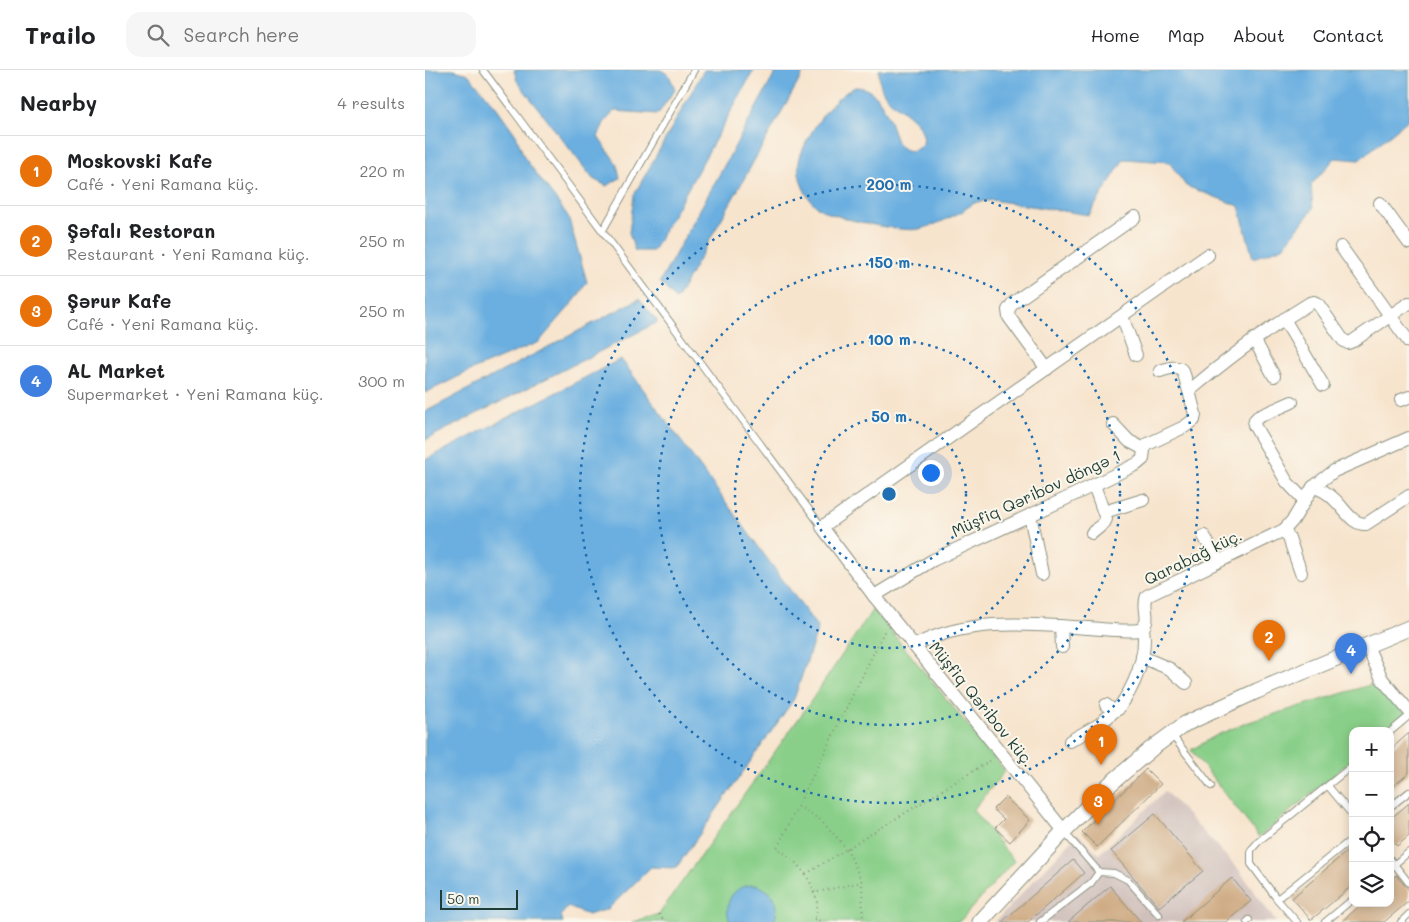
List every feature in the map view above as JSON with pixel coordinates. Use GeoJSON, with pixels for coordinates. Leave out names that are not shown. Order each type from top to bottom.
{"type":"FeatureCollection","features":[{"type":"Feature","properties":{"kind":"street"},"geometry":{"type":"LineString","coordinates":[[1379,203],[1409,244]]}},
{"type":"Feature","properties":{"kind":"street"},"geometry":{"type":"LineString","coordinates":[[1047,369],[1009,317],[1008,310],[1013,303],[1135,216]]}},
{"type":"Feature","properties":{"kind":"street"},"geometry":{"type":"LineString","coordinates":[[1341,247],[1409,342]]}},
{"type":"Feature","properties":{"kind":"street"},"geometry":{"type":"LineString","coordinates":[[822,527],[1209,255]]}},
{"type":"Feature","properties":{"kind":"street"},"geometry":{"type":"LineString","coordinates":[[1160,371],[1174,366],[1178,367],[1182,370],[1189,391],[1254,339],[1310,303],[1318,304],[1343,340],[1348,343],[1409,303]]}},
{"type":"Feature","properties":{"kind":"street"},"geometry":{"type":"LineString","coordinates":[[1122,316],[1136,356]]}},
{"type":"Feature","properties":{"kind":"street"},"geometry":{"type":"LineString","coordinates":[[1284,319],[1323,385]]}},
{"type":"Feature","properties":{"kind":"street"},"geometry":{"type":"LineString","coordinates":[[1254,339],[1274,376]]}},
{"type":"Feature","properties":{"kind":"street","name":"Müşfiq Qəribov döngə 1"},"geometry":{"type":"LineString","coordinates":[[874,596],[933,560],[1137,464],[1143,459],[1144,449],[1148,444],[1184,427],[1194,420],[1195,414],[1189,391]]}},
{"type":"Feature","properties":{"kind":"street"},"geometry":{"type":"LineString","coordinates":[[1292,402],[1258,417],[1254,425],[1287,482],[1304,500]]}},
{"type":"Feature","properties":{"kind":"street"},"geometry":{"type":"LineString","coordinates":[[1113,424],[1129,441],[1144,449]]}},
{"type":"Feature","properties":{"kind":"street","name":"Qarabağ küç."},"geometry":{"type":"LineString","coordinates":[[1143,628],[1147,620],[1144,602],[1147,596],[1284,530],[1293,520],[1313,487],[1335,471],[1409,438]]}},
{"type":"Feature","properties":{"kind":"street"},"geometry":{"type":"LineString","coordinates":[[1092,533],[1105,523],[1106,519],[1093,485]]}},
{"type":"Feature","properties":{"kind":"street"},"geometry":{"type":"LineString","coordinates":[[1313,487],[1320,489],[1334,499],[1355,522],[1360,524],[1366,524],[1409,496]]}},
{"type":"Feature","properties":{"kind":"street"},"geometry":{"type":"LineString","coordinates":[[1104,512],[1143,500]]}},
{"type":"Feature","properties":{"kind":"street"},"geometry":{"type":"LineString","coordinates":[[1030,515],[1042,574]]}},
{"type":"Feature","properties":{"kind":"street","name":"Müşfiq Qəribov küç."},"geometry":{"type":"LineString","coordinates":[[822,527],[874,596],[1064,831]]}},
{"type":"Feature","properties":{"kind":"street"},"geometry":{"type":"LineString","coordinates":[[1284,530],[1289,538],[1301,573]]}},
{"type":"Feature","properties":{"kind":"street"},"geometry":{"type":"LineString","coordinates":[[1204,536],[1218,561]]}},
{"type":"Feature","properties":{"kind":"street"},"geometry":{"type":"LineString","coordinates":[[914,646],[929,638],[951,631],[982,626],[1061,626],[1133,631],[1143,628],[1145,645],[1137,674],[1118,709],[1110,708],[1100,724],[1070,741]]}},
{"type":"Feature","properties":{"kind":"street"},"geometry":{"type":"LineString","coordinates":[[1061,626],[1062,647]]}},
{"type":"Feature","properties":{"kind":"street"},"geometry":{"type":"LineString","coordinates":[[980,922],[1064,831],[1136,760],[1185,724],[1208,712],[1409,628]]}},
{"type":"Feature","properties":{"kind":"street"},"geometry":{"type":"LineString","coordinates":[[1367,646],[1382,679],[1408,709]]}},
{"type":"Feature","properties":{"kind":"street"},"geometry":{"type":"LineString","coordinates":[[1142,657],[1170,669],[1186,683]]}},
{"type":"Feature","properties":{"kind":"lane"},"geometry":{"type":"LineString","coordinates":[[483,70],[822,527]]}},
{"type":"Feature","properties":{"kind":"lane"},"geometry":{"type":"LineString","coordinates":[[603,230],[694,70]]}},
{"type":"Feature","properties":{"kind":"lane"},"geometry":{"type":"LineString","coordinates":[[1394,727],[1408,709]]}},
{"type":"Feature","properties":{"kind":"lane"},"geometry":{"type":"LineString","coordinates":[[1171,734],[1211,786]]}},
{"type":"Feature","properties":{"kind":"lane"},"geometry":{"type":"LineString","coordinates":[[1297,922],[1251,864],[1251,850],[1259,841],[1349,768]]}},
{"type":"Feature","properties":{"kind":"lane"},"geometry":{"type":"LineString","coordinates":[[1328,786],[1349,811]]}},
{"type":"Feature","properties":{"kind":"lane"},"geometry":{"type":"LineString","coordinates":[[1394,804],[1409,792]]}},
{"type":"Feature","properties":{"kind":"lane"},"geometry":{"type":"LineString","coordinates":[[1064,831],[1099,872],[1114,873],[1128,880],[1159,915]]}},
{"type":"Feature","properties":{"kind":"lane"},"geometry":{"type":"LineString","coordinates":[[1277,899],[1349,841]]}},
{"type":"Feature","properties":{"kind":"lane"},"geometry":{"type":"LineString","coordinates":[[1394,863],[1409,852]]}},
{"type":"Feature","properties":{"kind":"lane"},"geometry":{"type":"LineString","coordinates":[[1394,866],[1409,882]]}},
{"type":"Feature","properties":{"kind":"lane"},"geometry":{"type":"LineString","coordinates":[[1040,922],[1091,883],[1099,872]]}},
{"type":"Feature","properties":{"kind":"lane"},"geometry":{"type":"LineString","coordinates":[[1325,922],[1349,902]]}},
{"type":"Feature","properties":{"kind":"lane"},"geometry":{"type":"LineString","coordinates":[[1401,922],[1409,914]]}},
{"type":"Feature","properties":{"kind":"path"},"geometry":{"type":"LineString","coordinates":[[825,922],[814,921],[817,903],[806,874],[787,854],[777,848],[887,627]]}},
{"type":"Feature","properties":{"kind":"path"},"geometry":{"type":"LineString","coordinates":[[806,874],[994,758]]}},
{"type":"Feature","properties":{"kind":"path"},"geometry":{"type":"LineString","coordinates":[[798,806],[822,821],[847,849],[862,882],[863,922]]}},
{"type":"Feature","properties":{"kind":"path"},"geometry":{"type":"LineString","coordinates":[[813,893],[862,882]]}},
{"type":"Feature","properties":{"kind":"path"},"geometry":{"type":"LineString","coordinates":[[659,914],[665,922]]}},
{"type":"Feature","properties":{"kind":"shaded area"},"geometry":{"type":"Polygon","coordinates":[[[1165,791],[1239,870],[1276,922],[995,922],[1078,834],[1099,854],[1165,791]]]}},
{"type":"Feature","properties":{"kind":"green space"},"geometry":{"type":"Polygon","coordinates":[[[873,609],[1005,771],[973,810],[1014,861],[959,922],[632,922],[659,914],[809,704],[873,609]]]}},
{"type":"Feature","properties":{"kind":"green space"},"geometry":{"type":"Polygon","coordinates":[[[1376,683],[1406,714],[1391,727],[1349,727],[1349,762],[1259,837],[1191,750],[1217,735],[1246,723],[1376,683]]]}},
{"type":"Feature","properties":{"kind":"water"},"geometry":{"type":"Polygon","coordinates":[[[425,70],[453,70],[468,74],[497,108],[516,135],[524,157],[568,216],[587,282],[576,299],[539,342],[472,370],[425,393],[425,70]]]}},
{"type":"Feature","properties":{"kind":"water"},"geometry":{"type":"Polygon","coordinates":[[[514,70],[661,70],[669,75],[675,89],[658,114],[614,111],[604,123],[598,137],[617,164],[620,178],[607,186],[593,179],[517,81],[514,70]]]}},
{"type":"Feature","properties":{"kind":"water"},"geometry":{"type":"Polygon","coordinates":[[[704,70],[754,70],[653,251],[635,251],[629,233],[634,195],[704,70]]]}},
{"type":"Feature","properties":{"kind":"water"},"geometry":{"type":"Polygon","coordinates":[[[777,70],[805,70],[676,300],[660,282],[777,70]]]}},
{"type":"Feature","properties":{"kind":"water"},"geometry":{"type":"Polygon","coordinates":[[[879,70],[1409,70],[1409,119],[1359,160],[1335,158],[1311,185],[1313,209],[1283,247],[1253,258],[1239,206],[1186,186],[1169,162],[1124,159],[1089,215],[992,200],[975,203],[961,212],[930,226],[911,230],[898,229],[852,220],[819,208],[805,191],[799,169],[801,154],[816,125],[838,99],[855,87],[864,88],[878,99],[888,116],[897,143],[900,146],[910,151],[923,144],[921,129],[911,117],[884,93],[880,83],[879,70]]]}},
{"type":"Feature","properties":{"kind":"water"},"geometry":{"type":"Polygon","coordinates":[[[639,299],[658,322],[425,440],[425,412],[639,299]]]}},
{"type":"Feature","properties":{"kind":"water"},"geometry":{"type":"Polygon","coordinates":[[[621,359],[818,628],[794,699],[676,868],[651,867],[608,909],[588,915],[568,907],[561,915],[563,922],[425,922],[425,460],[621,359]]]}},
{"type":"Feature","properties":{"kind":"water"},"geometry":{"type":"Polygon","coordinates":[[[757,885],[768,891],[775,899],[777,909],[774,922],[730,922],[728,906],[732,896],[740,888],[757,885]]]}},
{"type":"Feature","properties":{"kind":"building"},"geometry":{"type":"Polygon","coordinates":[[[1409,733],[1409,773],[1394,786],[1394,772],[1394,746],[1409,733]]]}},
{"type":"Feature","properties":{"kind":"building"},"geometry":{"type":"Polygon","coordinates":[[[1146,769],[1161,784],[1097,847],[1082,832],[1146,769]]]}},
{"type":"Feature","properties":{"kind":"building"},"geometry":{"type":"Polygon","coordinates":[[[1005,797],[1030,820],[1010,842],[995,828],[1004,819],[993,809],[1005,797]]]}},
{"type":"Feature","properties":{"kind":"building"},"geometry":{"type":"Polygon","coordinates":[[[1409,803],[1409,836],[1397,846],[1394,843],[1394,816],[1409,803]]]}},
{"type":"Feature","properties":{"kind":"building"},"geometry":{"type":"Polygon","coordinates":[[[1155,814],[1203,871],[1159,907],[1111,851],[1155,814]]]}},
{"type":"Feature","properties":{"kind":"building"},"geometry":{"type":"Polygon","coordinates":[[[1349,849],[1349,888],[1311,920],[1292,898],[1349,849]]]}},
{"type":"Feature","properties":{"kind":"building"},"geometry":{"type":"Polygon","coordinates":[[[1073,860],[1084,873],[1028,922],[1002,922],[1073,860]]]}},
{"type":"Feature","properties":{"kind":"building"},"geometry":{"type":"Polygon","coordinates":[[[1396,875],[1409,890],[1409,901],[1384,922],[1341,922],[1358,907],[1394,907],[1394,877],[1396,875]]]}},
{"type":"Feature","properties":{"kind":"building"},"geometry":{"type":"Polygon","coordinates":[[[1232,878],[1251,901],[1226,922],[1181,922],[1232,878]]]}},
{"type":"Feature","properties":{"kind":"building"},"geometry":{"type":"Polygon","coordinates":[[[1110,886],[1141,922],[1068,922],[1110,886]]]}},
{"type":"Feature","properties":{"kind":"place","name":"Şəfalı Restoran"},"geometry":{"type":"Point","coordinates":[1269,661]}},
{"type":"Feature","properties":{"kind":"place","name":"AL Market"},"geometry":{"type":"Point","coordinates":[1351,674]}},
{"type":"Feature","properties":{"kind":"place","name":"Moskovski Kafe"},"geometry":{"type":"Point","coordinates":[1101,765]}},
{"type":"Feature","properties":{"kind":"place","name":"Şərur Kafe"},"geometry":{"type":"Point","coordinates":[1098,825]}}]}
